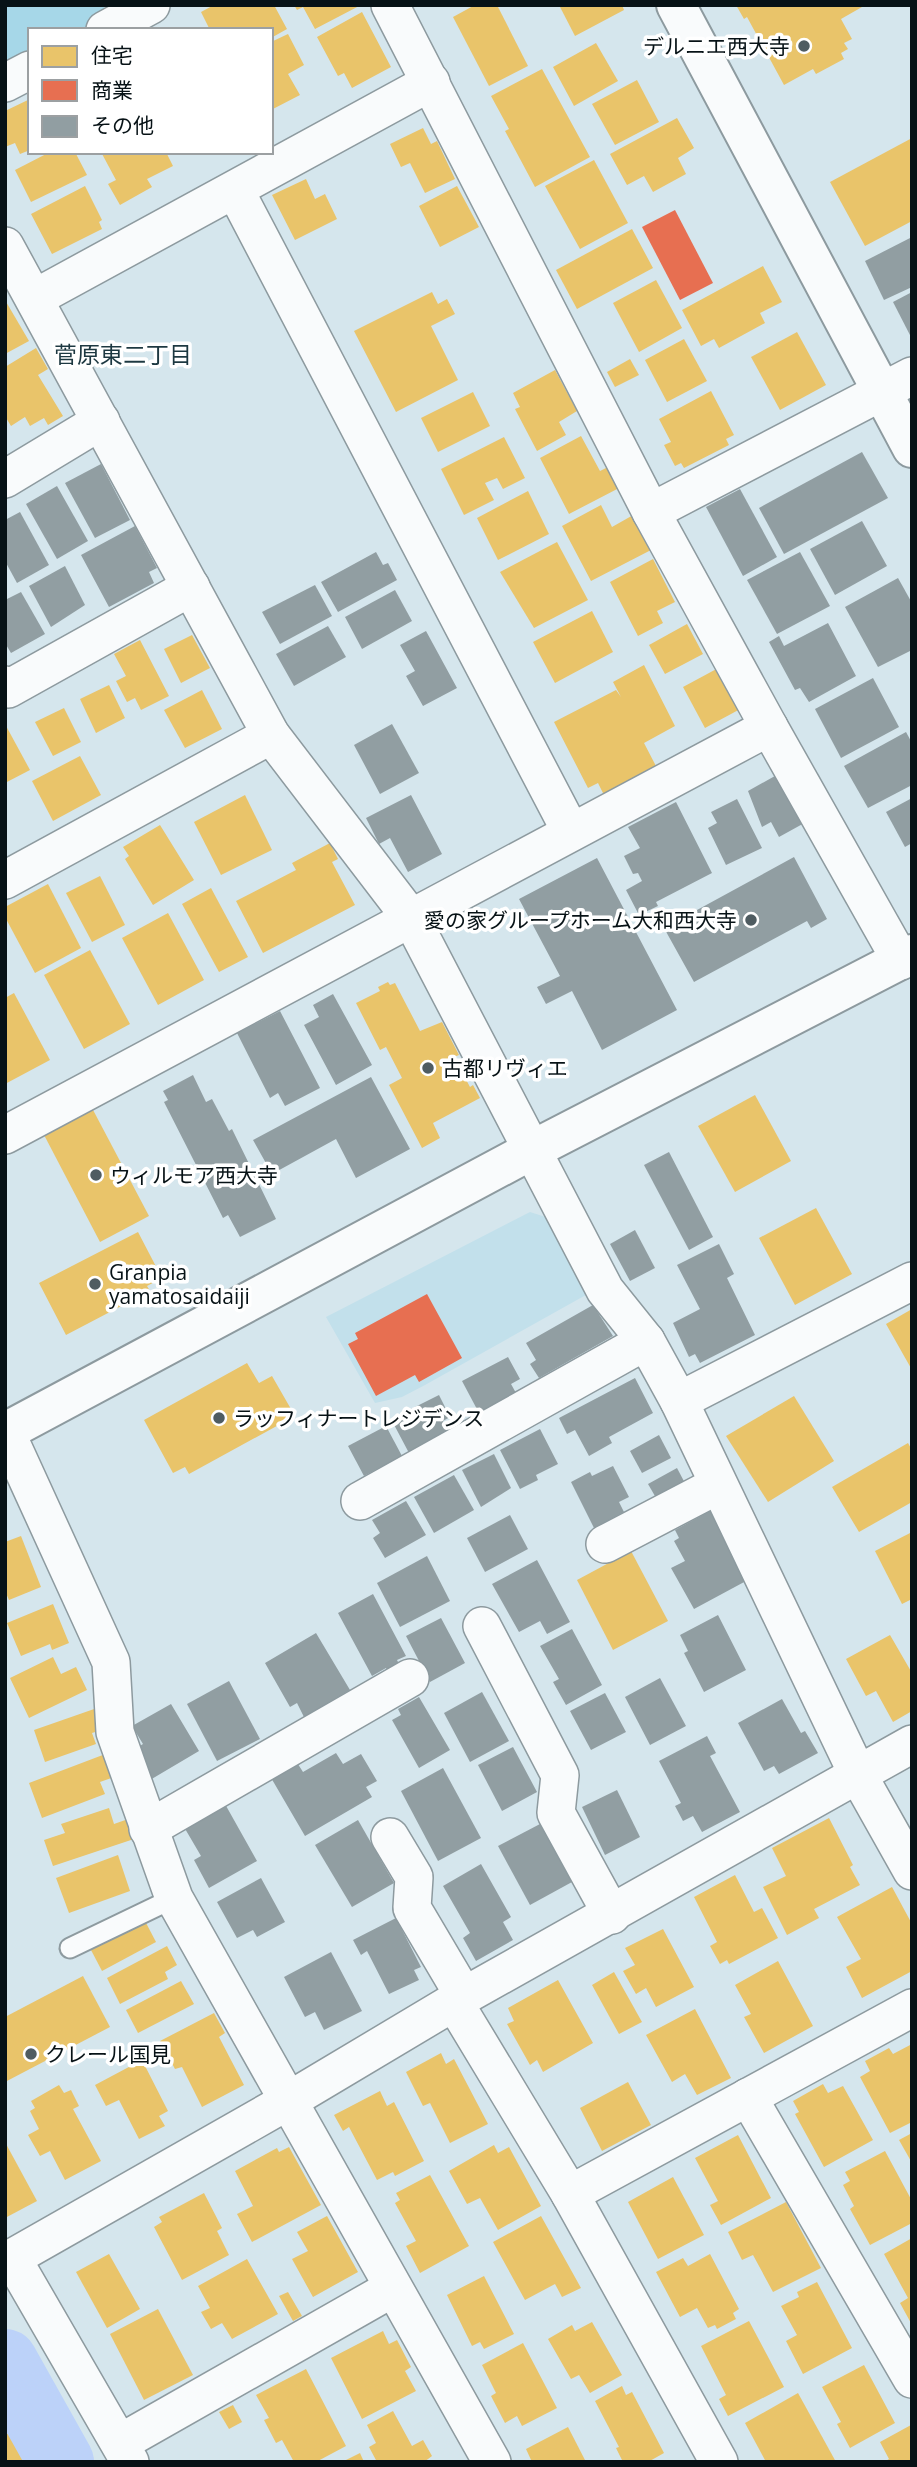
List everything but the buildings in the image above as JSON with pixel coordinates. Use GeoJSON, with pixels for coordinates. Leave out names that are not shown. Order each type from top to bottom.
{"type":"FeatureCollection","features":[{"type":"Feature","properties":{"kind":"street"},"geometry":{"type":"LineString","coordinates":[[390,5],[651,512],[769,727],[906,958],[532,1150],[5,1431],[111,1662],[115,1732],[174,1898],[492,2462]]}},
{"type":"Feature","properties":{"kind":"street"},"geometry":{"type":"LineString","coordinates":[[676,5],[897,384],[912,448]]}},
{"type":"Feature","properties":{"kind":"street"},"geometry":{"type":"LineString","coordinates":[[108,28],[142,7]]}},
{"type":"Feature","properties":{"kind":"street"},"geometry":{"type":"LineString","coordinates":[[5,83],[28,71]]}},
{"type":"Feature","properties":{"kind":"street"},"geometry":{"type":"LineString","coordinates":[[35,298],[431,82]]}},
{"type":"Feature","properties":{"kind":"street"},"geometry":{"type":"LineString","coordinates":[[235,190],[571,832]]}},
{"type":"Feature","properties":{"kind":"street"},"geometry":{"type":"LineString","coordinates":[[5,246],[271,735],[411,918],[605,1290],[646,1341],[679,1401],[858,1775],[912,1871]]}},
{"type":"Feature","properties":{"kind":"street"},"geometry":{"type":"LineString","coordinates":[[651,512],[897,384]]}},
{"type":"Feature","properties":{"kind":"street"},"geometry":{"type":"LineString","coordinates":[[5,479],[101,421]]}},
{"type":"Feature","properties":{"kind":"street"},"geometry":{"type":"LineString","coordinates":[[5,685],[8,689],[191,587]]}},
{"type":"Feature","properties":{"kind":"street"},"geometry":{"type":"LineString","coordinates":[[5,1135],[769,727]]}},
{"type":"Feature","properties":{"kind":"street"},"geometry":{"type":"LineString","coordinates":[[5,880],[271,735]]}},
{"type":"Feature","properties":{"kind":"street"},"geometry":{"type":"LineString","coordinates":[[679,1401],[912,1281]]}},
{"type":"Feature","properties":{"kind":"street"},"geometry":{"type":"LineString","coordinates":[[360,1501],[646,1341]]}},
{"type":"Feature","properties":{"kind":"street"},"geometry":{"type":"LineString","coordinates":[[605,1544],[718,1485]]}},
{"type":"Feature","properties":{"kind":"street"},"geometry":{"type":"LineString","coordinates":[[482,1626],[559,1775],[556,1814],[612,1915]]}},
{"type":"Feature","properties":{"kind":"street"},"geometry":{"type":"LineString","coordinates":[[148,1829],[410,1678]]}},
{"type":"Feature","properties":{"kind":"street"},"geometry":{"type":"LineString","coordinates":[[393,2288],[125,2452],[9,2260],[288,2101],[459,1999],[912,1744]]}},
{"type":"Feature","properties":{"kind":"street"},"geometry":{"type":"LineString","coordinates":[[390,1837],[414,1877],[412,1908],[459,1999],[719,2462]]}},
{"type":"Feature","properties":{"kind":"street"},"geometry":{"type":"LineString","coordinates":[[570,2194],[912,2008]]}},
{"type":"Feature","properties":{"kind":"street"},"geometry":{"type":"LineString","coordinates":[[748,2097],[912,2379]]}},
{"type":"Feature","properties":{"kind":"lane"},"geometry":{"type":"LineString","coordinates":[[71,1948],[174,1898]]}},
{"type":"Feature","properties":{"kind":"shaded area"},"geometry":{"type":"Polygon","coordinates":[[[5,5],[105,5],[100,20],[85,28],[28,28],[28,57],[5,69],[5,5]]]}},
{"type":"Feature","properties":{"kind":"shaded area"},"geometry":{"type":"Polygon","coordinates":[[[530,1212],[555,1220],[593,1291],[402,1397],[375,1403],[326,1317],[530,1212]]]}},
{"type":"Feature","properties":{"kind":"waterway"},"geometry":{"type":"LineString","coordinates":[[5,2362],[61,2462]]}},
{"type":"Feature","properties":{"kind":"place","name":"デルニエ西大寺"},"geometry":{"type":"Point","coordinates":[804,46]}},
{"type":"Feature","properties":{"kind":"place","name":"愛の家グループホーム大和西大寺"},"geometry":{"type":"Point","coordinates":[751,920]}},
{"type":"Feature","properties":{"kind":"place","name":"古都リヴィエ"},"geometry":{"type":"Point","coordinates":[428,1068]}},
{"type":"Feature","properties":{"kind":"place","name":"ウィルモア西大寺"},"geometry":{"type":"Point","coordinates":[96,1175]}},
{"type":"Feature","properties":{"kind":"place","name":"Granpia yamatosaidaiji"},"geometry":{"type":"Point","coordinates":[95,1284]}},
{"type":"Feature","properties":{"kind":"place","name":"ラッフィナートレジデンス"},"geometry":{"type":"Point","coordinates":[219,1418]}},
{"type":"Feature","properties":{"kind":"place","name":"クレール国見"},"geometry":{"type":"Point","coordinates":[31,2054]}},
{"type":"Feature","properties":{"kind":"district","name":"菅原東二丁目"},"geometry":{"type":"Point","coordinates":[123,354]}}]}
